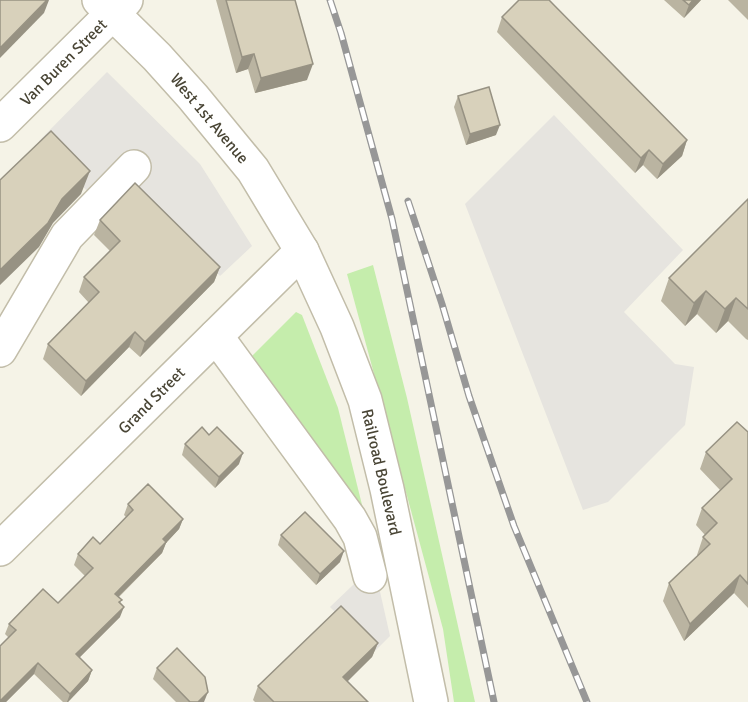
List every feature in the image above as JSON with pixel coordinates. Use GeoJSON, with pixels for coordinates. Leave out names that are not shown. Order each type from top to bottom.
{"type":"FeatureCollection","features":[{"type":"Feature","properties":{"kind":"street","name":"Van Buren Street"},"geometry":{"type":"LineString","coordinates":[[0,125],[112,4]]}},
{"type":"Feature","properties":{"kind":"street","name":"West 1st Avenue"},"geometry":{"type":"LineString","coordinates":[[112,4],[253,170],[302,251]]}},
{"type":"Feature","properties":{"kind":"street"},"geometry":{"type":"LineString","coordinates":[[0,350],[67,236],[134,167]]}},
{"type":"Feature","properties":{"kind":"street","name":"Grand Street"},"geometry":{"type":"LineString","coordinates":[[0,549],[302,251]]}},
{"type":"Feature","properties":{"kind":"street","name":"Railroad Boulevard"},"geometry":{"type":"LineString","coordinates":[[302,251],[337,327],[365,399],[387,489],[431,702]]}},
{"type":"Feature","properties":{"kind":"street"},"geometry":{"type":"LineString","coordinates":[[216,336],[350,519],[360,537],[370,576]]}},
{"type":"Feature","properties":{"kind":"green space"},"geometry":{"type":"Polygon","coordinates":[[[373,265],[407,398],[475,702],[454,702],[443,629],[347,274],[373,265]]]}},
{"type":"Feature","properties":{"kind":"green space"},"geometry":{"type":"Polygon","coordinates":[[[296,312],[302,315],[338,408],[367,525],[246,362],[296,312]]]}},
{"type":"Feature","properties":{"kind":"shaded area"},"geometry":{"type":"Polygon","coordinates":[[[107,72],[200,164],[252,246],[220,276],[118,170],[91,195],[39,141],[107,72]]]}},
{"type":"Feature","properties":{"kind":"shaded area"},"geometry":{"type":"Polygon","coordinates":[[[554,115],[683,250],[624,312],[675,364],[694,367],[685,425],[608,502],[583,510],[465,204],[554,115]]]}},
{"type":"Feature","properties":{"kind":"shaded area"},"geometry":{"type":"Polygon","coordinates":[[[374,565],[390,636],[375,651],[330,607],[374,565]]]}},
{"type":"Feature","properties":{"kind":"building"},"geometry":{"type":"Polygon","coordinates":[[[0,0],[47,0],[0,48],[0,0]]]}},
{"type":"Feature","properties":{"kind":"building"},"geometry":{"type":"Polygon","coordinates":[[[226,0],[295,0],[313,64],[261,78],[254,54],[242,57],[226,0]]]}},
{"type":"Feature","properties":{"kind":"building"},"geometry":{"type":"Polygon","coordinates":[[[519,0],[549,0],[687,140],[663,164],[649,150],[641,158],[502,17],[519,0]]]}},
{"type":"Feature","properties":{"kind":"building"},"geometry":{"type":"Polygon","coordinates":[[[683,0],[693,0],[689,5],[683,0]]]}},
{"type":"Feature","properties":{"kind":"building"},"geometry":{"type":"Polygon","coordinates":[[[489,87],[500,125],[470,134],[458,96],[489,87]]]}},
{"type":"Feature","properties":{"kind":"building"},"geometry":{"type":"Polygon","coordinates":[[[51,131],[90,171],[62,199],[48,223],[0,270],[0,180],[51,131]]]}},
{"type":"Feature","properties":{"kind":"building"},"geometry":{"type":"Polygon","coordinates":[[[135,183],[220,267],[145,342],[135,332],[86,381],[48,344],[99,292],[84,277],[120,241],[100,220],[135,183]]]}},
{"type":"Feature","properties":{"kind":"building"},"geometry":{"type":"Polygon","coordinates":[[[748,199],[748,309],[736,298],[725,309],[706,291],[694,303],[669,278],[748,199]]]}},
{"type":"Feature","properties":{"kind":"building"},"geometry":{"type":"Polygon","coordinates":[[[737,422],[748,432],[748,584],[740,575],[690,624],[669,583],[710,544],[703,537],[717,523],[702,508],[732,479],[706,452],[737,422]]]}},
{"type":"Feature","properties":{"kind":"building"},"geometry":{"type":"Polygon","coordinates":[[[202,427],[209,435],[217,427],[243,453],[219,477],[185,444],[202,427]]]}},
{"type":"Feature","properties":{"kind":"building"},"geometry":{"type":"Polygon","coordinates":[[[148,484],[183,519],[163,539],[166,542],[115,594],[122,600],[119,602],[124,607],[76,654],[92,670],[70,694],[38,663],[0,701],[0,646],[16,630],[9,624],[43,589],[58,603],[93,568],[78,554],[93,537],[100,544],[133,510],[128,504],[148,484]]]}},
{"type":"Feature","properties":{"kind":"building"},"geometry":{"type":"Polygon","coordinates":[[[305,512],[344,551],[320,574],[281,535],[305,512]]]}},
{"type":"Feature","properties":{"kind":"building"},"geometry":{"type":"Polygon","coordinates":[[[341,606],[378,643],[343,677],[368,702],[274,702],[258,686],[341,606]]]}},
{"type":"Feature","properties":{"kind":"building"},"geometry":{"type":"Polygon","coordinates":[[[177,648],[205,677],[208,692],[198,702],[190,702],[157,668],[177,648]]]}},
{"type":"Feature","properties":{"kind":"railway"},"geometry":{"type":"LineString","coordinates":[[330,0],[392,219],[494,702]]}},
{"type":"Feature","properties":{"kind":"railway"},"geometry":{"type":"LineString","coordinates":[[408,201],[469,396],[514,526],[587,702]]}}]}
